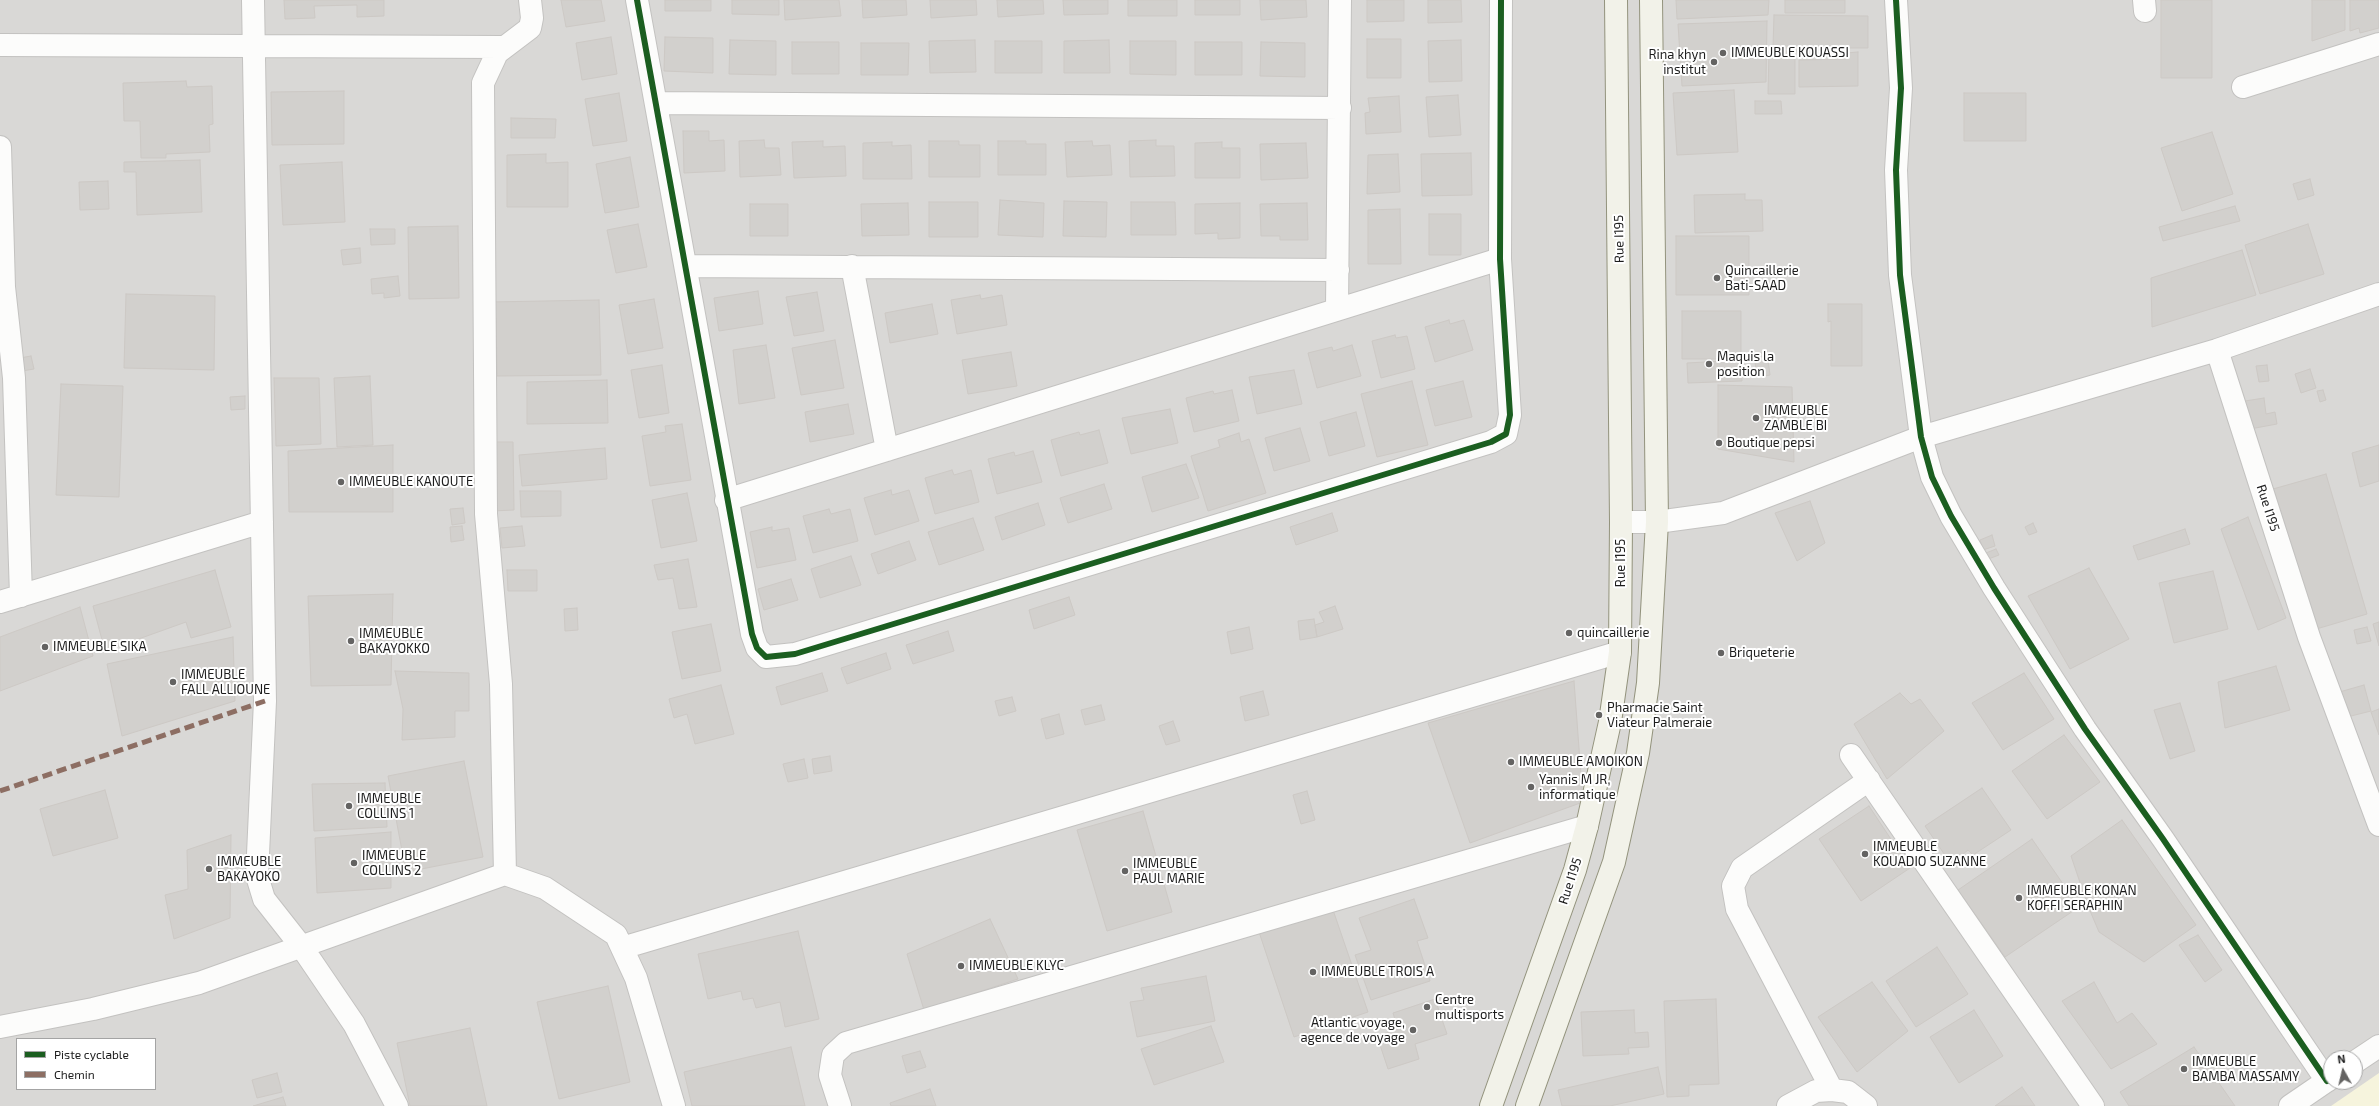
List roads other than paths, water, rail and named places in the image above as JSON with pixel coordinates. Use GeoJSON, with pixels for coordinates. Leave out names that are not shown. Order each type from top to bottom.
{"type":"FeatureCollection","features":[{"type":"Feature","properties":{"kind":"main road","name":"Rue I195"},"geometry":{"type":"LineString","coordinates":[[1491,1106],[1575,870],[1587,826],[1610,722],[1620,652],[1621,522],[1616,0]]}},
{"type":"Feature","properties":{"kind":"main road"},"geometry":{"type":"LineString","coordinates":[[1527,1106],[1614,862],[1638,753],[1648,684],[1657,522],[1651,0]]}},
{"type":"Feature","properties":{"kind":"street"},"geometry":{"type":"LineString","coordinates":[[253,0],[265,701],[257,876],[264,899],[301,946],[354,1024],[397,1106]]}},
{"type":"Feature","properties":{"kind":"street"},"geometry":{"type":"LineString","coordinates":[[505,874],[500,684],[486,514],[483,83],[492,60],[502,47],[530,28],[532,18],[530,0]]}},
{"type":"Feature","properties":{"kind":"street"},"geometry":{"type":"LineString","coordinates":[[637,0],[686,266],[726,500],[752,634],[757,648],[766,657],[779,657],[803,651],[1492,442],[1506,434],[1510,415],[1500,259],[1500,0]]}},
{"type":"Feature","properties":{"kind":"street"},"geometry":{"type":"LineString","coordinates":[[1338,308],[1340,0]]}},
{"type":"Feature","properties":{"kind":"street"},"geometry":{"type":"LineString","coordinates":[[1896,0],[1901,88],[1896,170],[1900,275],[1921,437],[1932,477],[1951,516],[1994,588],[2085,729],[2163,839],[2323,1071]]}},
{"type":"Feature","properties":{"kind":"street"},"geometry":{"type":"LineString","coordinates":[[0,44],[254,47],[502,47]]}},
{"type":"Feature","properties":{"kind":"street"},"geometry":{"type":"LineString","coordinates":[[2243,87],[2379,44]]}},
{"type":"Feature","properties":{"kind":"street"},"geometry":{"type":"LineString","coordinates":[[656,103],[1340,108]]}},
{"type":"Feature","properties":{"kind":"street"},"geometry":{"type":"LineString","coordinates":[[0,147],[2,287],[14,378],[21,596]]}},
{"type":"Feature","properties":{"kind":"street"},"geometry":{"type":"LineString","coordinates":[[726,500],[1338,308],[1500,259]]}},
{"type":"Feature","properties":{"kind":"street"},"geometry":{"type":"LineString","coordinates":[[686,266],[1338,270]]}},
{"type":"Feature","properties":{"kind":"street"},"geometry":{"type":"LineString","coordinates":[[852,266],[887,450]]}},
{"type":"Feature","properties":{"kind":"street"},"geometry":{"type":"LineString","coordinates":[[1621,522],[1657,522],[1723,513],[1921,437],[2217,350],[2379,294]]}},
{"type":"Feature","properties":{"kind":"street","name":"Rue I195"},"geometry":{"type":"LineString","coordinates":[[2217,350],[2309,636],[2379,825]]}},
{"type":"Feature","properties":{"kind":"street"},"geometry":{"type":"LineString","coordinates":[[0,602],[262,522]]}},
{"type":"Feature","properties":{"kind":"street"},"geometry":{"type":"LineString","coordinates":[[622,948],[1620,652]]}},
{"type":"Feature","properties":{"kind":"street"},"geometry":{"type":"LineString","coordinates":[[1851,755],[2093,1106]]}},
{"type":"Feature","properties":{"kind":"street"},"geometry":{"type":"LineString","coordinates":[[1832,1090],[1737,909],[1733,886],[1742,868],[1869,780]]}},
{"type":"Feature","properties":{"kind":"street"},"geometry":{"type":"LineString","coordinates":[[840,1106],[830,1075],[832,1055],[846,1043],[1587,826]]}},
{"type":"Feature","properties":{"kind":"street"},"geometry":{"type":"LineString","coordinates":[[0,1027],[93,1009],[199,984],[301,946],[505,874],[551,892],[616,935],[636,978],[674,1106]]}},
{"type":"Feature","properties":{"kind":"street"},"geometry":{"type":"LineString","coordinates":[[2363,1057],[2379,1046]]}},
{"type":"Feature","properties":{"kind":"street"},"geometry":{"type":"LineString","coordinates":[[2290,1106],[2323,1084]]}},
{"type":"Feature","properties":{"kind":"street"},"geometry":{"type":"LineString","coordinates":[[1788,1106],[1816,1091],[1832,1090],[1848,1092],[1866,1106]]}},
{"type":"Feature","properties":{"kind":"place","name":"IMMEUBLE KOUASSI"},"geometry":{"type":"Point","coordinates":[1723,53]}},
{"type":"Feature","properties":{"kind":"place","name":"Rina khyn institut"},"geometry":{"type":"Point","coordinates":[1714,62]}},
{"type":"Feature","properties":{"kind":"place","name":"Quincaillerie Bati-SAAD"},"geometry":{"type":"Point","coordinates":[1717,278]}},
{"type":"Feature","properties":{"kind":"place","name":"Maquis la position"},"geometry":{"type":"Point","coordinates":[1709,364]}},
{"type":"Feature","properties":{"kind":"place","name":"IMMEUBLE ZAMBLE BI"},"geometry":{"type":"Point","coordinates":[1756,418]}},
{"type":"Feature","properties":{"kind":"place","name":"Boutique pepsi"},"geometry":{"type":"Point","coordinates":[1719,443]}},
{"type":"Feature","properties":{"kind":"place","name":"IMMEUBLE KANOUTE"},"geometry":{"type":"Point","coordinates":[341,482]}},
{"type":"Feature","properties":{"kind":"place","name":"quincaillerie"},"geometry":{"type":"Point","coordinates":[1569,633]}},
{"type":"Feature","properties":{"kind":"place","name":"IMMEUBLE BAKAYOKKO"},"geometry":{"type":"Point","coordinates":[351,641]}},
{"type":"Feature","properties":{"kind":"place","name":"IMMEUBLE SIKA"},"geometry":{"type":"Point","coordinates":[45,647]}},
{"type":"Feature","properties":{"kind":"place","name":"Briqueterie"},"geometry":{"type":"Point","coordinates":[1721,653]}},
{"type":"Feature","properties":{"kind":"place","name":"IMMEUBLE FALL ALLIOUNE"},"geometry":{"type":"Point","coordinates":[173,682]}},
{"type":"Feature","properties":{"kind":"place","name":"Pharmacie Saint Viateur Palmeraie"},"geometry":{"type":"Point","coordinates":[1599,715]}},
{"type":"Feature","properties":{"kind":"place","name":"IMMEUBLE AMOIKON"},"geometry":{"type":"Point","coordinates":[1511,762]}},
{"type":"Feature","properties":{"kind":"place","name":"Yannis M JR, informatique"},"geometry":{"type":"Point","coordinates":[1531,787]}},
{"type":"Feature","properties":{"kind":"place","name":"IMMEUBLE COLLINS 1"},"geometry":{"type":"Point","coordinates":[349,806]}},
{"type":"Feature","properties":{"kind":"place","name":"IMMEUBLE KOUADIO SUZANNE"},"geometry":{"type":"Point","coordinates":[1865,854]}},
{"type":"Feature","properties":{"kind":"place","name":"IMMEUBLE COLLINS 2"},"geometry":{"type":"Point","coordinates":[354,863]}},
{"type":"Feature","properties":{"kind":"place","name":"IMMEUBLE BAKAYOKO"},"geometry":{"type":"Point","coordinates":[209,869]}},
{"type":"Feature","properties":{"kind":"place","name":"IMMEUBLE PAUL MARIE"},"geometry":{"type":"Point","coordinates":[1125,871]}},
{"type":"Feature","properties":{"kind":"place","name":"IMMEUBLE KONAN KOFFI SERAPHIN"},"geometry":{"type":"Point","coordinates":[2019,898]}},
{"type":"Feature","properties":{"kind":"place","name":"IMMEUBLE KLYC"},"geometry":{"type":"Point","coordinates":[961,966]}},
{"type":"Feature","properties":{"kind":"place","name":"IMMEUBLE TROIS A"},"geometry":{"type":"Point","coordinates":[1313,972]}},
{"type":"Feature","properties":{"kind":"place","name":"Centre multisports"},"geometry":{"type":"Point","coordinates":[1427,1007]}},
{"type":"Feature","properties":{"kind":"place","name":"Atlantic voyage, agence de voyage"},"geometry":{"type":"Point","coordinates":[1413,1030]}},
{"type":"Feature","properties":{"kind":"place","name":"IMMEUBLE BAMBA MASSAMY"},"geometry":{"type":"Point","coordinates":[2184,1069]}}]}
